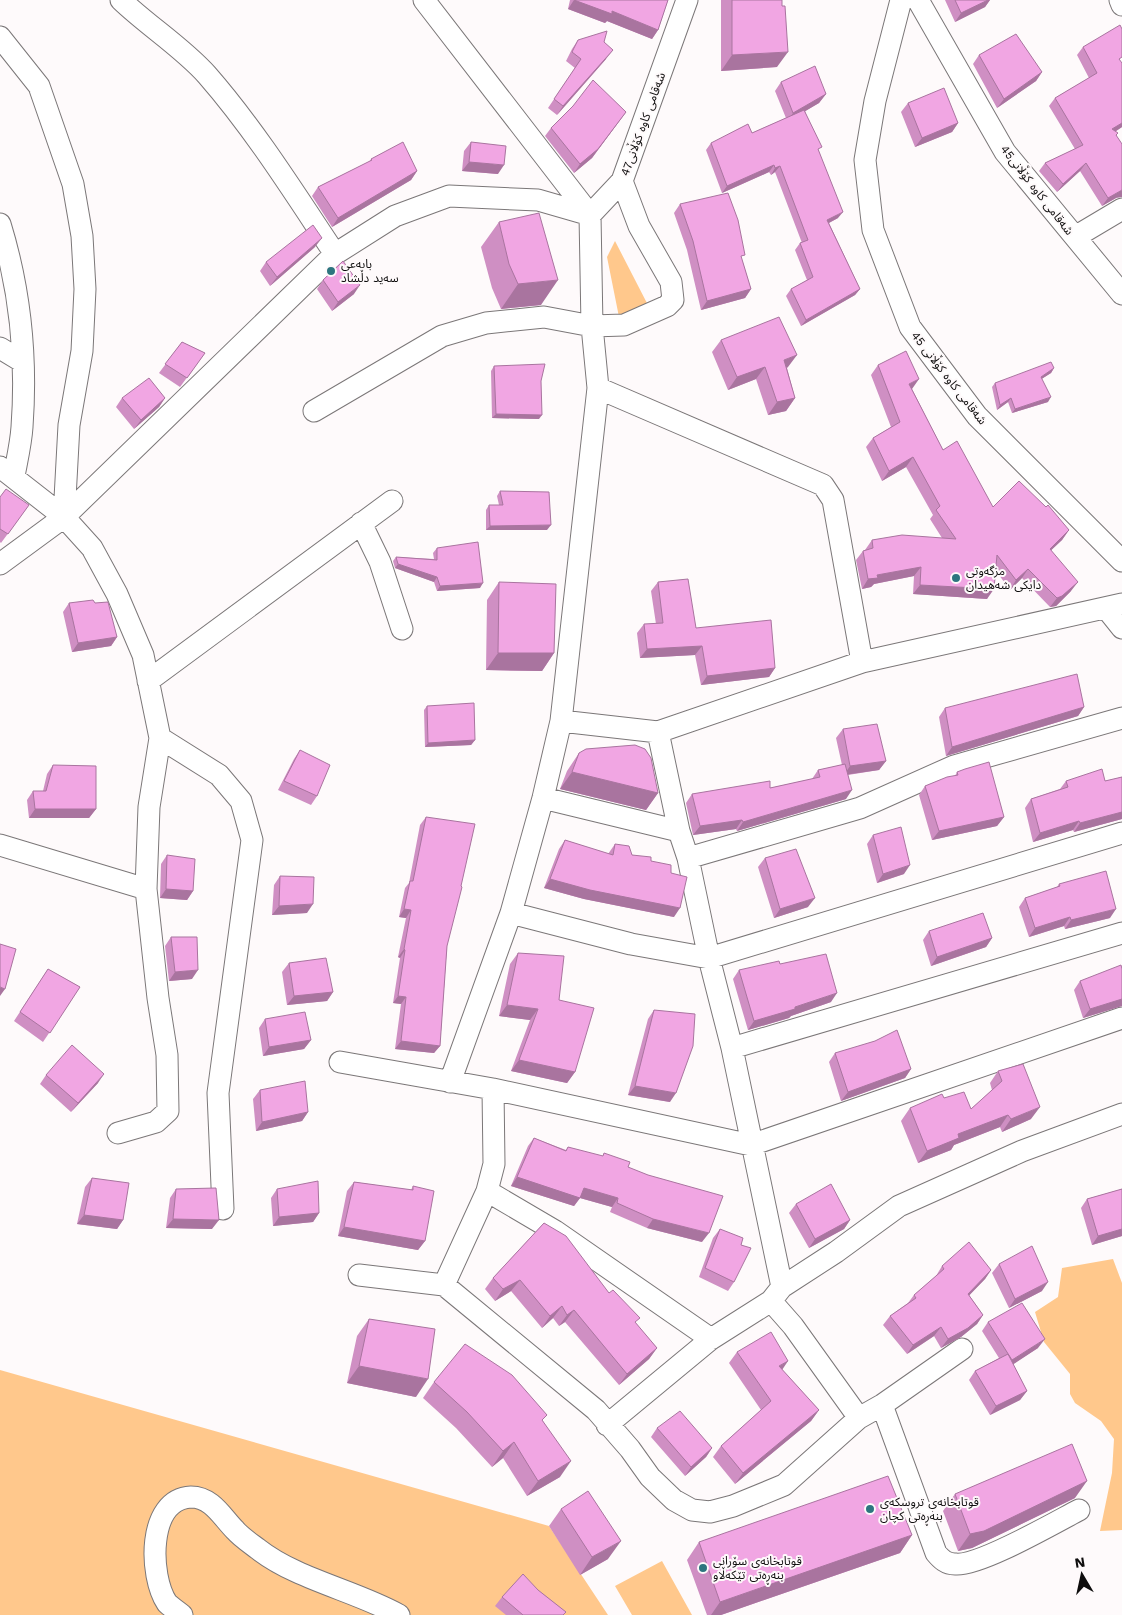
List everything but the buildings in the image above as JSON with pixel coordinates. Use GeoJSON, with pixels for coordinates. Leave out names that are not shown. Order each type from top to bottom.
{"type":"FeatureCollection","features":[{"type":"Feature","properties":{"kind":"street"},"geometry":{"type":"LineString","coordinates":[[121,0],[150,27],[184,52],[207,75],[271,158],[335,254]]}},
{"type":"Feature","properties":{"kind":"street"},"geometry":{"type":"LineString","coordinates":[[424,0],[590,215],[592,326],[598,388],[561,721],[543,798],[510,913],[450,1082]]}},
{"type":"Feature","properties":{"kind":"street","name":"شەقامی کاوە کۆڵانی47"},"geometry":{"type":"LineString","coordinates":[[590,215],[622,182],[687,0]]}},
{"type":"Feature","properties":{"kind":"street","name":"شەقامی کاوە کۆڵانی 45"},"geometry":{"type":"LineString","coordinates":[[901,0],[875,101],[865,160],[873,230],[910,328],[976,416],[1122,561]]}},
{"type":"Feature","properties":{"kind":"street","name":"شەقامی کاوە کۆڵانی45"},"geometry":{"type":"LineString","coordinates":[[918,0],[1005,152],[1122,294]]}},
{"type":"Feature","properties":{"kind":"street"},"geometry":{"type":"LineString","coordinates":[[1120,0],[1122,5]]}},
{"type":"Feature","properties":{"kind":"street"},"geometry":{"type":"LineString","coordinates":[[0,38],[39,86],[73,184],[82,236],[85,289],[82,351],[69,425],[64,517]]}},
{"type":"Feature","properties":{"kind":"street"},"geometry":{"type":"LineString","coordinates":[[314,411],[442,336],[486,323],[544,317],[592,326],[624,325],[654,312],[673,300],[671,282],[639,226],[622,182]]}},
{"type":"Feature","properties":{"kind":"street"},"geometry":{"type":"LineString","coordinates":[[0,564],[64,517],[335,254],[395,216],[449,196],[538,200],[590,215]]}},
{"type":"Feature","properties":{"kind":"street"},"geometry":{"type":"LineString","coordinates":[[1075,237],[1122,209]]}},
{"type":"Feature","properties":{"kind":"street"},"geometry":{"type":"LineString","coordinates":[[0,224],[19,310],[24,362],[22,428],[7,472],[64,517],[92,548],[117,594],[143,655],[160,738],[149,807],[146,889],[167,1054],[168,1111],[156,1122],[118,1133]]}},
{"type":"Feature","properties":{"kind":"street"},"geometry":{"type":"LineString","coordinates":[[0,348],[24,362]]}},
{"type":"Feature","properties":{"kind":"street"},"geometry":{"type":"LineString","coordinates":[[598,388],[823,485],[833,500],[862,662]]}},
{"type":"Feature","properties":{"kind":"street"},"geometry":{"type":"LineString","coordinates":[[148,681],[392,501]]}},
{"type":"Feature","properties":{"kind":"street"},"geometry":{"type":"LineString","coordinates":[[362,523],[380,562],[402,629]]}},
{"type":"Feature","properties":{"kind":"street"},"geometry":{"type":"LineString","coordinates":[[561,721],[658,732],[862,662],[1114,606],[1122,628]]}},
{"type":"Feature","properties":{"kind":"street"},"geometry":{"type":"LineString","coordinates":[[688,858],[860,808],[954,766],[1122,718]]}},
{"type":"Feature","properties":{"kind":"street"},"geometry":{"type":"LineString","coordinates":[[658,732],[679,832],[688,858],[709,958],[732,1048],[752,1145],[777,1294],[793,1326],[859,1418]]}},
{"type":"Feature","properties":{"kind":"street"},"geometry":{"type":"LineString","coordinates":[[160,738],[219,775],[241,801],[252,840],[218,1093],[223,1209]]}},
{"type":"Feature","properties":{"kind":"street"},"geometry":{"type":"LineString","coordinates":[[543,798],[679,832]]}},
{"type":"Feature","properties":{"kind":"street"},"geometry":{"type":"LineString","coordinates":[[510,913],[631,944],[709,958],[1122,833]]}},
{"type":"Feature","properties":{"kind":"street"},"geometry":{"type":"LineString","coordinates":[[0,845],[146,889]]}},
{"type":"Feature","properties":{"kind":"street"},"geometry":{"type":"LineString","coordinates":[[732,1048],[1122,933]]}},
{"type":"Feature","properties":{"kind":"street"},"geometry":{"type":"LineString","coordinates":[[340,1062],[493,1089],[752,1145],[1122,1018]]}},
{"type":"Feature","properties":{"kind":"street"},"geometry":{"type":"LineString","coordinates":[[444,1286],[487,1191],[494,1164],[493,1089]]}},
{"type":"Feature","properties":{"kind":"street"},"geometry":{"type":"LineString","coordinates":[[607,1424],[711,1339],[899,1206],[1022,1150],[1122,1114]]}},
{"type":"Feature","properties":{"kind":"street"},"geometry":{"type":"LineString","coordinates":[[487,1191],[555,1231],[711,1339]]}},
{"type":"Feature","properties":{"kind":"street"},"geometry":{"type":"LineString","coordinates":[[359,1275],[444,1286],[596,1410],[630,1449],[650,1477],[674,1500],[692,1510],[710,1512],[733,1506],[784,1485],[859,1418],[962,1349]]}},
{"type":"Feature","properties":{"kind":"street"},"geometry":{"type":"LineString","coordinates":[[882,1404],[936,1553],[942,1561],[955,1564],[980,1560],[1079,1510]]}},
{"type":"Feature","properties":{"kind":"street"},"geometry":{"type":"LineString","coordinates":[[182,1615],[168,1603],[158,1581],[154,1552],[161,1520],[173,1503],[191,1497],[208,1501],[236,1531],[260,1551],[283,1565],[381,1605],[399,1615]]}},
{"type":"Feature","properties":{"kind":"shaded area"},"geometry":{"type":"Polygon","coordinates":[[[615,241],[650,309],[619,317],[607,257],[615,241]]]}},
{"type":"Feature","properties":{"kind":"shaded area"},"geometry":{"type":"Polygon","coordinates":[[[1113,1259],[1122,1283],[1122,1530],[1100,1531],[1112,1473],[1114,1439],[1101,1421],[1075,1403],[1070,1394],[1070,1374],[1044,1342],[1035,1312],[1058,1297],[1062,1268],[1113,1259]]]}},
{"type":"Feature","properties":{"kind":"shaded area"},"geometry":{"type":"Polygon","coordinates":[[[0,1370],[549,1526],[608,1615],[0,1615],[0,1370]]]}},
{"type":"Feature","properties":{"kind":"shaded area"},"geometry":{"type":"Polygon","coordinates":[[[662,1561],[692,1615],[632,1615],[615,1586],[662,1561]]]}},
{"type":"Feature","properties":{"kind":"place","name":"بایەعی سەید دڵشاد"},"geometry":{"type":"Point","coordinates":[331,271]}},
{"type":"Feature","properties":{"kind":"place","name":"مزگەوتی دایکی شەهیدان"},"geometry":{"type":"Point","coordinates":[956,578]}},
{"type":"Feature","properties":{"kind":"place","name":"قوتابخانەی تروسکەی بنەڕەتی کچان"},"geometry":{"type":"Point","coordinates":[870,1509]}},
{"type":"Feature","properties":{"kind":"place","name":"قوتابخانەی سۆرانی بنەڕەتی تێکەڵاو"},"geometry":{"type":"Point","coordinates":[703,1568]}}]}
